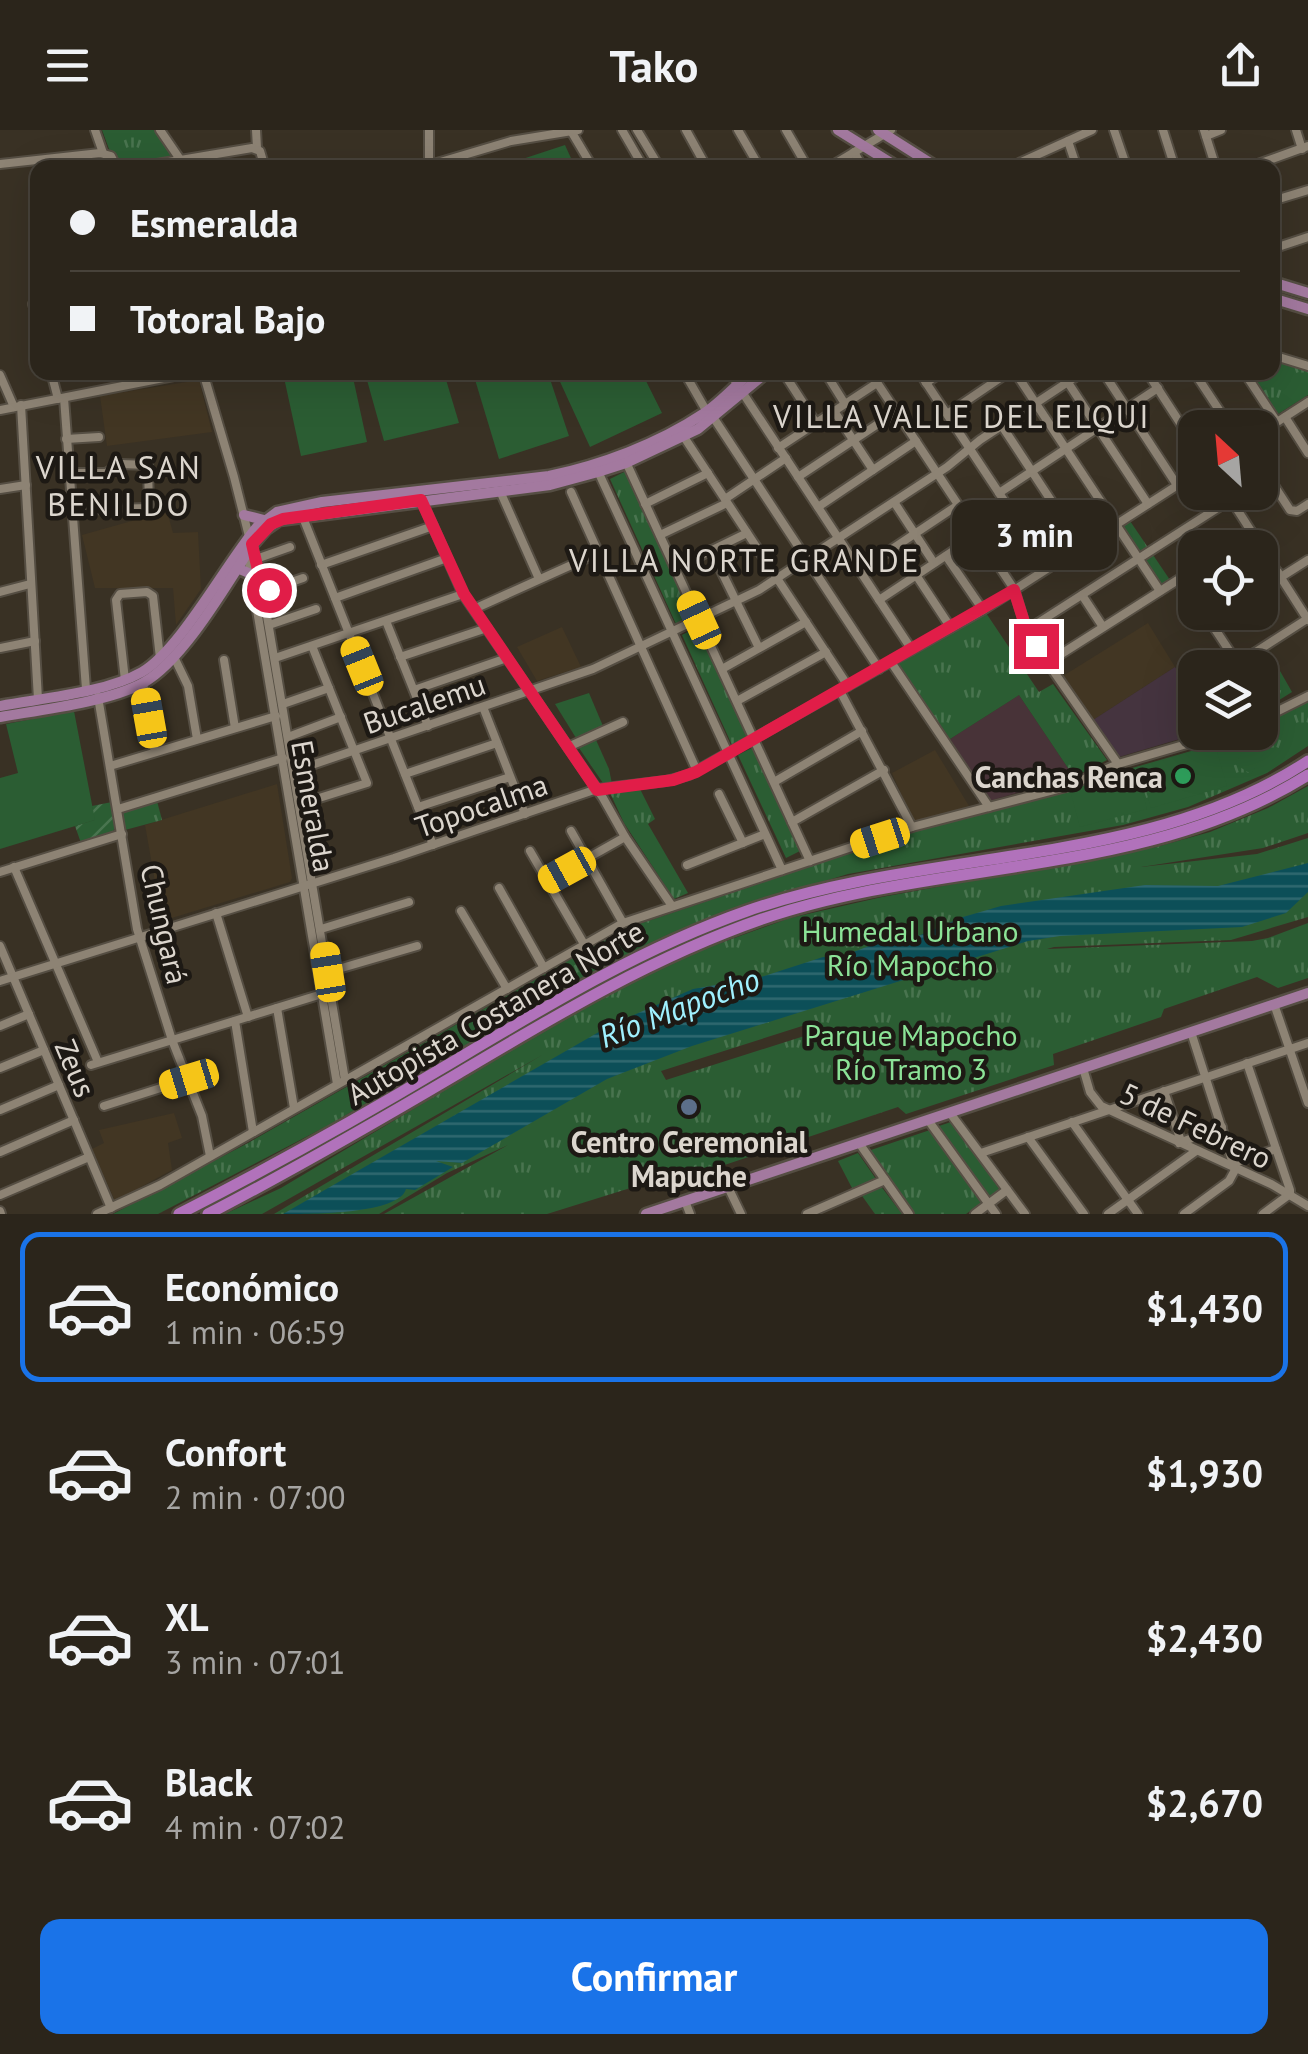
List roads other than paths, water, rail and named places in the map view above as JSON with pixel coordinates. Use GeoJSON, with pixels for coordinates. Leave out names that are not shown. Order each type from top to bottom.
{"type":"FeatureCollection","features":[{"type":"Feature","properties":{"kind":"highway","name":"Autopista Costanera Norte"},"geometry":{"type":"LineString","coordinates":[[179,1214],[314,1144],[590,981],[704,927],[863,879],[1102,839],[1167,824],[1233,802],[1308,761]]}},
{"type":"Feature","properties":{"kind":"highway","name":"Autopista Costanera Norte"},"geometry":{"type":"LineString","coordinates":[[208,1214],[360,1131],[598,990],[710,938],[842,896],[1171,836],[1233,815],[1308,775]]}},
{"type":"Feature","properties":{"kind":"main road"},"geometry":{"type":"LineString","coordinates":[[838,130],[859,149],[882,160]]}},
{"type":"Feature","properties":{"kind":"main road"},"geometry":{"type":"LineString","coordinates":[[885,132],[926,160]]}},
{"type":"Feature","properties":{"kind":"main road"},"geometry":{"type":"LineString","coordinates":[[1280,284],[1308,293]]}},
{"type":"Feature","properties":{"kind":"main road"},"geometry":{"type":"LineString","coordinates":[[1280,301],[1308,310]]}},
{"type":"Feature","properties":{"kind":"main road"},"geometry":{"type":"LineString","coordinates":[[740,389],[746,380]]}},
{"type":"Feature","properties":{"kind":"main road"},"geometry":{"type":"LineString","coordinates":[[0,717],[98,697],[143,682],[174,657],[251,548],[264,520],[276,512],[308,504],[550,485],[684,437],[754,380]]}},
{"type":"Feature","properties":{"kind":"main road"},"geometry":{"type":"LineString","coordinates":[[624,458],[710,415]]}},
{"type":"Feature","properties":{"kind":"main road"},"geometry":{"type":"LineString","coordinates":[[0,706],[126,680],[160,658],[275,522],[596,468]]}},
{"type":"Feature","properties":{"kind":"main road"},"geometry":{"type":"LineString","coordinates":[[244,515],[264,520]]}},
{"type":"Feature","properties":{"kind":"main road"},"geometry":{"type":"LineString","coordinates":[[237,568],[252,574]]}},
{"type":"Feature","properties":{"kind":"main road"},"geometry":{"type":"LineString","coordinates":[[646,1214],[1308,993]]}},
{"type":"Feature","properties":{"kind":"street"},"geometry":{"type":"LineString","coordinates":[[95,130],[111,160]]}},
{"type":"Feature","properties":{"kind":"street"},"geometry":{"type":"LineString","coordinates":[[160,130],[180,160]]}},
{"type":"Feature","properties":{"kind":"street"},"geometry":{"type":"LineString","coordinates":[[256,130],[262,160]]}},
{"type":"Feature","properties":{"kind":"street"},"geometry":{"type":"LineString","coordinates":[[426,160],[429,130]]}},
{"type":"Feature","properties":{"kind":"street"},"geometry":{"type":"LineString","coordinates":[[446,160],[511,141],[574,130],[588,160]]}},
{"type":"Feature","properties":{"kind":"street"},"geometry":{"type":"LineString","coordinates":[[622,130],[639,160]]}},
{"type":"Feature","properties":{"kind":"street"},"geometry":{"type":"LineString","coordinates":[[638,130],[655,160]]}},
{"type":"Feature","properties":{"kind":"street"},"geometry":{"type":"LineString","coordinates":[[686,130],[703,160]]}},
{"type":"Feature","properties":{"kind":"street"},"geometry":{"type":"LineString","coordinates":[[738,130],[755,160]]}},
{"type":"Feature","properties":{"kind":"street"},"geometry":{"type":"LineString","coordinates":[[786,130],[803,160]]}},
{"type":"Feature","properties":{"kind":"street"},"geometry":{"type":"LineString","coordinates":[[1025,160],[1092,130]]}},
{"type":"Feature","properties":{"kind":"street"},"geometry":{"type":"LineString","coordinates":[[1114,130],[1124,160]]}},
{"type":"Feature","properties":{"kind":"street"},"geometry":{"type":"LineString","coordinates":[[1162,130],[1172,160]]}},
{"type":"Feature","properties":{"kind":"street"},"geometry":{"type":"LineString","coordinates":[[1213,160],[1205,133],[1221,130]]}},
{"type":"Feature","properties":{"kind":"street"},"geometry":{"type":"LineString","coordinates":[[1270,160],[1305,147],[1296,130]]}},
{"type":"Feature","properties":{"kind":"street"},"geometry":{"type":"LineString","coordinates":[[841,160],[885,132]]}},
{"type":"Feature","properties":{"kind":"street"},"geometry":{"type":"LineString","coordinates":[[1068,140],[1074,160]]}},
{"type":"Feature","properties":{"kind":"street"},"geometry":{"type":"LineString","coordinates":[[202,160],[257,148]]}},
{"type":"Feature","properties":{"kind":"street"},"geometry":{"type":"LineString","coordinates":[[859,149],[861,160]]}},
{"type":"Feature","properties":{"kind":"street"},"geometry":{"type":"LineString","coordinates":[[42,160],[106,154]]}},
{"type":"Feature","properties":{"kind":"street"},"geometry":{"type":"LineString","coordinates":[[0,164],[30,161]]}},
{"type":"Feature","properties":{"kind":"street"},"geometry":{"type":"LineString","coordinates":[[1280,199],[1308,190]]}},
{"type":"Feature","properties":{"kind":"street"},"geometry":{"type":"LineString","coordinates":[[1280,246],[1308,237]]}},
{"type":"Feature","properties":{"kind":"street"},"geometry":{"type":"LineString","coordinates":[[1280,357],[1308,366]]}},
{"type":"Feature","properties":{"kind":"street"},"geometry":{"type":"LineString","coordinates":[[0,375],[17,406],[26,485],[38,699]]}},
{"type":"Feature","properties":{"kind":"street"},"geometry":{"type":"LineString","coordinates":[[54,380],[61,398],[66,439],[86,689]]}},
{"type":"Feature","properties":{"kind":"street"},"geometry":{"type":"LineString","coordinates":[[131,380],[132,385]]}},
{"type":"Feature","properties":{"kind":"street"},"geometry":{"type":"LineString","coordinates":[[0,410],[156,380]]}},
{"type":"Feature","properties":{"kind":"street","name":"Esmeralda"},"geometry":{"type":"LineString","coordinates":[[205,380],[263,592],[300,804],[322,994],[341,1082]]}},
{"type":"Feature","properties":{"kind":"street"},"geometry":{"type":"LineString","coordinates":[[689,380],[879,668]]}},
{"type":"Feature","properties":{"kind":"street"},"geometry":{"type":"LineString","coordinates":[[735,380],[912,650]]}},
{"type":"Feature","properties":{"kind":"street"},"geometry":{"type":"LineString","coordinates":[[787,380],[816,423]]}},
{"type":"Feature","properties":{"kind":"street"},"geometry":{"type":"LineString","coordinates":[[830,380],[846,404]]}},
{"type":"Feature","properties":{"kind":"street"},"geometry":{"type":"LineString","coordinates":[[875,380],[1014,590],[1027,630],[1047,663],[1118,764]]}},
{"type":"Feature","properties":{"kind":"street"},"geometry":{"type":"LineString","coordinates":[[924,380],[1048,567]]}},
{"type":"Feature","properties":{"kind":"street"},"geometry":{"type":"LineString","coordinates":[[926,383],[930,380]]}},
{"type":"Feature","properties":{"kind":"street"},"geometry":{"type":"LineString","coordinates":[[947,414],[1000,380]]}},
{"type":"Feature","properties":{"kind":"street"},"geometry":{"type":"LineString","coordinates":[[1018,380],[1160,591]]}},
{"type":"Feature","properties":{"kind":"street","name":"Bucalemu"},"geometry":{"type":"LineString","coordinates":[[294,771],[530,691],[641,648],[699,620],[778,579],[1071,380]]}},
{"type":"Feature","properties":{"kind":"street"},"geometry":{"type":"LineString","coordinates":[[1107,380],[1177,485]]}},
{"type":"Feature","properties":{"kind":"street"},"geometry":{"type":"LineString","coordinates":[[1152,380],[1178,419]]}},
{"type":"Feature","properties":{"kind":"street"},"geometry":{"type":"LineString","coordinates":[[1199,380],[1218,410]]}},
{"type":"Feature","properties":{"kind":"street"},"geometry":{"type":"LineString","coordinates":[[1251,380],[1308,452]]}},
{"type":"Feature","properties":{"kind":"street"},"geometry":{"type":"LineString","coordinates":[[1068,382],[1148,504]]}},
{"type":"Feature","properties":{"kind":"street"},"geometry":{"type":"LineString","coordinates":[[778,448],[877,383]]}},
{"type":"Feature","properties":{"kind":"street"},"geometry":{"type":"LineString","coordinates":[[999,493],[1158,388]]}},
{"type":"Feature","properties":{"kind":"street"},"geometry":{"type":"LineString","coordinates":[[1278,421],[1308,402]]}},
{"type":"Feature","properties":{"kind":"street"},"geometry":{"type":"LineString","coordinates":[[834,411],[873,470]]}},
{"type":"Feature","properties":{"kind":"street"},"geometry":{"type":"LineString","coordinates":[[798,477],[896,412]]}},
{"type":"Feature","properties":{"kind":"street"},"geometry":{"type":"LineString","coordinates":[[1002,426],[1082,546]]}},
{"type":"Feature","properties":{"kind":"street"},"geometry":{"type":"LineString","coordinates":[[66,439],[99,437]]}},
{"type":"Feature","properties":{"kind":"street"},"geometry":{"type":"LineString","coordinates":[[684,437],[826,652],[912,827]]}},
{"type":"Feature","properties":{"kind":"street"},"geometry":{"type":"LineString","coordinates":[[818,507],[916,441]]}},
{"type":"Feature","properties":{"kind":"street"},"geometry":{"type":"LineString","coordinates":[[624,458],[810,861]]}},
{"type":"Feature","properties":{"kind":"street"},"geometry":{"type":"LineString","coordinates":[[660,536],[726,501],[786,458]]}},
{"type":"Feature","properties":{"kind":"street"},"geometry":{"type":"LineString","coordinates":[[68,473],[106,473],[122,464],[148,465],[149,508],[71,510]]}},
{"type":"Feature","properties":{"kind":"street"},"geometry":{"type":"LineString","coordinates":[[596,468],[782,870]]}},
{"type":"Feature","properties":{"kind":"street"},"geometry":{"type":"LineString","coordinates":[[645,504],[708,474]]}},
{"type":"Feature","properties":{"kind":"street"},"geometry":{"type":"LineString","coordinates":[[0,489],[26,485]]}},
{"type":"Feature","properties":{"kind":"street","name":"Topocalma"},"geometry":{"type":"LineString","coordinates":[[0,981],[597,790],[673,780],[696,772],[982,610],[1177,485]]}},
{"type":"Feature","properties":{"kind":"street"},"geometry":{"type":"LineString","coordinates":[[500,490],[539,580]]}},
{"type":"Feature","properties":{"kind":"street"},"geometry":{"type":"LineString","coordinates":[[1278,490],[1293,511],[1308,504]]}},
{"type":"Feature","properties":{"kind":"street"},"geometry":{"type":"LineString","coordinates":[[570,492],[696,772]]}},
{"type":"Feature","properties":{"kind":"street"},"geometry":{"type":"LineString","coordinates":[[420,495],[464,594],[672,906]]}},
{"type":"Feature","properties":{"kind":"street"},"geometry":{"type":"LineString","coordinates":[[894,502],[934,563]]}},
{"type":"Feature","properties":{"kind":"street"},"geometry":{"type":"LineString","coordinates":[[860,571],[958,505]]}},
{"type":"Feature","properties":{"kind":"street"},"geometry":{"type":"LineString","coordinates":[[1027,630],[1208,510]]}},
{"type":"Feature","properties":{"kind":"street"},"geometry":{"type":"LineString","coordinates":[[302,516],[433,845]]}},
{"type":"Feature","properties":{"kind":"street"},"geometry":{"type":"LineString","coordinates":[[321,565],[433,526]]}},
{"type":"Feature","properties":{"kind":"street"},"geometry":{"type":"LineString","coordinates":[[675,568],[747,533]]}},
{"type":"Feature","properties":{"kind":"street"},"geometry":{"type":"LineString","coordinates":[[878,600],[978,535]]}},
{"type":"Feature","properties":{"kind":"street"},"geometry":{"type":"LineString","coordinates":[[251,548],[290,547]]}},
{"type":"Feature","properties":{"kind":"street","name":"Esmeralda"},"geometry":{"type":"LineString","coordinates":[[251,548],[283,758],[321,930],[341,1082]]}},
{"type":"Feature","properties":{"kind":"street"},"geometry":{"type":"LineString","coordinates":[[711,550],[760,648]]}},
{"type":"Feature","properties":{"kind":"street"},"geometry":{"type":"LineString","coordinates":[[474,609],[598,553]]}},
{"type":"Feature","properties":{"kind":"street"},"geometry":{"type":"LineString","coordinates":[[946,556],[982,610]]}},
{"type":"Feature","properties":{"kind":"street"},"geometry":{"type":"LineString","coordinates":[[334,598],[448,558]]}},
{"type":"Feature","properties":{"kind":"street"},"geometry":{"type":"LineString","coordinates":[[1280,575],[1308,560]]}},
{"type":"Feature","properties":{"kind":"street"},"geometry":{"type":"LineString","coordinates":[[1262,650],[1308,619],[1278,572]]}},
{"type":"Feature","properties":{"kind":"street"},"geometry":{"type":"LineString","coordinates":[[916,575],[951,628]]}},
{"type":"Feature","properties":{"kind":"street"},"geometry":{"type":"LineString","coordinates":[[263,592],[303,578]]}},
{"type":"Feature","properties":{"kind":"street"},"geometry":{"type":"LineString","coordinates":[[1047,663],[1178,579]]}},
{"type":"Feature","properties":{"kind":"street"},"geometry":{"type":"LineString","coordinates":[[0,592],[30,584]]}},
{"type":"Feature","properties":{"kind":"street"},"geometry":{"type":"LineString","coordinates":[[126,680],[121,663],[118,596],[151,594],[160,658]]}},
{"type":"Feature","properties":{"kind":"street"},"geometry":{"type":"LineString","coordinates":[[275,658],[464,594]]}},
{"type":"Feature","properties":{"kind":"street"},"geometry":{"type":"LineString","coordinates":[[1082,595],[1103,628]]}},
{"type":"Feature","properties":{"kind":"street"},"geometry":{"type":"LineString","coordinates":[[269,625],[316,608]]}},
{"type":"Feature","properties":{"kind":"street"},"geometry":{"type":"LineString","coordinates":[[386,621],[428,726]]}},
{"type":"Feature","properties":{"kind":"street"},"geometry":{"type":"LineString","coordinates":[[722,669],[806,622]]}},
{"type":"Feature","properties":{"kind":"street"},"geometry":{"type":"LineString","coordinates":[[400,657],[487,628]]}},
{"type":"Feature","properties":{"kind":"street"},"geometry":{"type":"LineString","coordinates":[[0,648],[35,642]]}},
{"type":"Feature","properties":{"kind":"street"},"geometry":{"type":"LineString","coordinates":[[300,804],[366,785],[312,646]]}},
{"type":"Feature","properties":{"kind":"street"},"geometry":{"type":"LineString","coordinates":[[737,701],[826,652]]}},
{"type":"Feature","properties":{"kind":"street"},"geometry":{"type":"LineString","coordinates":[[174,657],[186,679],[197,740]]}},
{"type":"Feature","properties":{"kind":"street"},"geometry":{"type":"LineString","coordinates":[[414,690],[507,658]]}},
{"type":"Feature","properties":{"kind":"street"},"geometry":{"type":"LineString","coordinates":[[224,660],[235,728]]}},
{"type":"Feature","properties":{"kind":"street"},"geometry":{"type":"LineString","coordinates":[[891,662],[989,807]]}},
{"type":"Feature","properties":{"kind":"street"},"geometry":{"type":"LineString","coordinates":[[143,682],[155,752]]}},
{"type":"Feature","properties":{"kind":"street"},"geometry":{"type":"LineString","coordinates":[[282,704],[329,688]]}},
{"type":"Feature","properties":{"kind":"street"},"geometry":{"type":"LineString","coordinates":[[1278,711],[1308,696]]}},
{"type":"Feature","properties":{"kind":"street","name":"Chungará"},"geometry":{"type":"LineString","coordinates":[[98,697],[140,936],[172,1040],[202,1116],[210,1156]]}},
{"type":"Feature","properties":{"kind":"street"},"geometry":{"type":"LineString","coordinates":[[483,707],[525,814]]}},
{"type":"Feature","properties":{"kind":"street"},"geometry":{"type":"LineString","coordinates":[[110,766],[276,716]]}},
{"type":"Feature","properties":{"kind":"street"},"geometry":{"type":"LineString","coordinates":[[288,736],[341,718]]}},
{"type":"Feature","properties":{"kind":"street"},"geometry":{"type":"LineString","coordinates":[[568,747],[623,722]]}},
{"type":"Feature","properties":{"kind":"street"},"geometry":{"type":"LineString","coordinates":[[774,782],[862,731]]}},
{"type":"Feature","properties":{"kind":"street"},"geometry":{"type":"LineString","coordinates":[[404,774],[497,743]]}},
{"type":"Feature","properties":{"kind":"street"},"geometry":{"type":"LineString","coordinates":[[97,1214],[160,1186],[624,923],[912,827],[1066,787],[1118,764],[1178,747]]}},
{"type":"Feature","properties":{"kind":"street"},"geometry":{"type":"LineString","coordinates":[[118,809],[283,758]]}},
{"type":"Feature","properties":{"kind":"street"},"geometry":{"type":"LineString","coordinates":[[792,822],[884,770]]}},
{"type":"Feature","properties":{"kind":"street"},"geometry":{"type":"LineString","coordinates":[[418,808],[510,777]]}},
{"type":"Feature","properties":{"kind":"street"},"geometry":{"type":"LineString","coordinates":[[719,794],[743,843]]}},
{"type":"Feature","properties":{"kind":"street"},"geometry":{"type":"LineString","coordinates":[[570,831],[624,923]]}},
{"type":"Feature","properties":{"kind":"street"},"geometry":{"type":"LineString","coordinates":[[0,872],[122,834]]}},
{"type":"Feature","properties":{"kind":"street"},"geometry":{"type":"LineString","coordinates":[[687,864],[766,834]]}},
{"type":"Feature","properties":{"kind":"street"},"geometry":{"type":"LineString","coordinates":[[547,880],[625,837]]}},
{"type":"Feature","properties":{"kind":"street"},"geometry":{"type":"LineString","coordinates":[[530,851],[584,944]]}},
{"type":"Feature","properties":{"kind":"street"},"geometry":{"type":"LineString","coordinates":[[14,867],[94,1064],[322,994]]}},
{"type":"Feature","properties":{"kind":"street"},"geometry":{"type":"LineString","coordinates":[[499,888],[544,968]]}},
{"type":"Feature","properties":{"kind":"street"},"geometry":{"type":"LineString","coordinates":[[321,930],[409,902]]}},
{"type":"Feature","properties":{"kind":"street"},"geometry":{"type":"LineString","coordinates":[[461,911],[506,989]]}},
{"type":"Feature","properties":{"kind":"street"},"geometry":{"type":"LineString","coordinates":[[216,912],[248,1016]]}},
{"type":"Feature","properties":{"kind":"street","name":"Zeus"},"geometry":{"type":"LineString","coordinates":[[0,946],[111,1208]]}},
{"type":"Feature","properties":{"kind":"street"},"geometry":{"type":"LineString","coordinates":[[328,972],[417,946]]}},
{"type":"Feature","properties":{"kind":"street"},"geometry":{"type":"LineString","coordinates":[[1274,1004],[1308,1103]]}},
{"type":"Feature","properties":{"kind":"street"},"geometry":{"type":"LineString","coordinates":[[276,1008],[294,1108]]}},
{"type":"Feature","properties":{"kind":"street"},"geometry":{"type":"LineString","coordinates":[[0,1026],[29,1014]]}},
{"type":"Feature","properties":{"kind":"street"},"geometry":{"type":"LineString","coordinates":[[235,1021],[253,1132]]}},
{"type":"Feature","properties":{"kind":"street"},"geometry":{"type":"LineString","coordinates":[[1184,1214],[1232,1179],[1235,1165],[1191,1032]]}},
{"type":"Feature","properties":{"kind":"street"},"geometry":{"type":"LineString","coordinates":[[981,1153],[1308,1042]]}},
{"type":"Feature","properties":{"kind":"street"},"geometry":{"type":"LineString","coordinates":[[0,1068],[44,1050]]}},
{"type":"Feature","properties":{"kind":"street"},"geometry":{"type":"LineString","coordinates":[[1247,1063],[1293,1196]]}},
{"type":"Feature","properties":{"kind":"street","name":"5 de Febrero"},"geometry":{"type":"LineString","coordinates":[[1083,1068],[1094,1099],[1109,1110],[1235,1165],[1308,1206]]}},
{"type":"Feature","properties":{"kind":"street"},"geometry":{"type":"LineString","coordinates":[[104,1106],[189,1079]]}},
{"type":"Feature","properties":{"kind":"street"},"geometry":{"type":"LineString","coordinates":[[0,1110],[59,1085]]}},
{"type":"Feature","properties":{"kind":"street"},"geometry":{"type":"LineString","coordinates":[[1164,1091],[1180,1142],[1222,1127]]}},
{"type":"Feature","properties":{"kind":"street"},"geometry":{"type":"LineString","coordinates":[[950,1113],[1025,1214]]}},
{"type":"Feature","properties":{"kind":"street"},"geometry":{"type":"LineString","coordinates":[[0,1151],[74,1120]]}},
{"type":"Feature","properties":{"kind":"street"},"geometry":{"type":"LineString","coordinates":[[928,1120],[996,1214]]}},
{"type":"Feature","properties":{"kind":"street"},"geometry":{"type":"LineString","coordinates":[[1072,1122],[1138,1214]]}},
{"type":"Feature","properties":{"kind":"street"},"geometry":{"type":"LineString","coordinates":[[1028,1137],[1084,1214]]}},
{"type":"Feature","properties":{"kind":"street"},"geometry":{"type":"LineString","coordinates":[[859,1143],[909,1214]]}},
{"type":"Feature","properties":{"kind":"street"},"geometry":{"type":"LineString","coordinates":[[1235,1165],[1276,1149]]}},
{"type":"Feature","properties":{"kind":"street"},"geometry":{"type":"LineString","coordinates":[[1108,1214],[1196,1150]]}},
{"type":"Feature","properties":{"kind":"street"},"geometry":{"type":"LineString","coordinates":[[0,1195],[90,1157]]}},
{"type":"Feature","properties":{"kind":"street"},"geometry":{"type":"LineString","coordinates":[[807,1214],[885,1180]]}},
{"type":"Feature","properties":{"kind":"street"},"geometry":{"type":"LineString","coordinates":[[728,1187],[740,1214]]}},
{"type":"Feature","properties":{"kind":"street"},"geometry":{"type":"LineString","coordinates":[[975,1214],[1007,1190]]}},
{"type":"Feature","properties":{"kind":"street"},"geometry":{"type":"LineString","coordinates":[[1262,1214],[1293,1196],[1308,1195]]}},
{"type":"Feature","properties":{"kind":"street"},"geometry":{"type":"LineString","coordinates":[[685,1201],[690,1214]]}},
{"type":"Feature","properties":{"kind":"street"},"geometry":{"type":"LineString","coordinates":[[1281,1201],[1287,1214]]}},
{"type":"Feature","properties":{"kind":"water","name":"Humedal Urbano Río Mapocho"},"geometry":{"type":"Polygon","coordinates":[[[1308,863],[1308,892],[1286,913],[1242,927],[1028,941],[692,1046],[607,1079],[462,1163],[436,1161],[453,1167],[415,1190],[406,1189],[388,1203],[353,1211],[283,1214],[611,1025],[693,989],[761,977],[823,957],[838,958],[882,941],[911,939],[1001,906],[1145,885],[1218,886],[1308,863]]]}},
{"type":"Feature","properties":{"kind":"place","name":"Canchas Renca"},"geometry":{"type":"Point","coordinates":[1183,776]}},
{"type":"Feature","properties":{"kind":"place","name":"Centro Ceremonial Mapuche"},"geometry":{"type":"Point","coordinates":[689,1107]}},
{"type":"Feature","properties":{"kind":"district","name":"VILLA VALLE DEL ELQUI"},"geometry":{"type":"Point","coordinates":[962,416]}},
{"type":"Feature","properties":{"kind":"district","name":"VILLA SAN BENILDO"},"geometry":{"type":"Point","coordinates":[119,486]}},
{"type":"Feature","properties":{"kind":"district","name":"VILLA NORTE GRANDE"},"geometry":{"type":"Point","coordinates":[745,560]}},
{"type":"Feature","properties":{"kind":"water label","name":"Río Mapocho"},"geometry":{"type":"Point","coordinates":[679,1007]}},
{"type":"Feature","properties":{"kind":"park label","name":"Parque Mapocho Río Tramo 3"},"geometry":{"type":"Point","coordinates":[911,1051]}}]}
